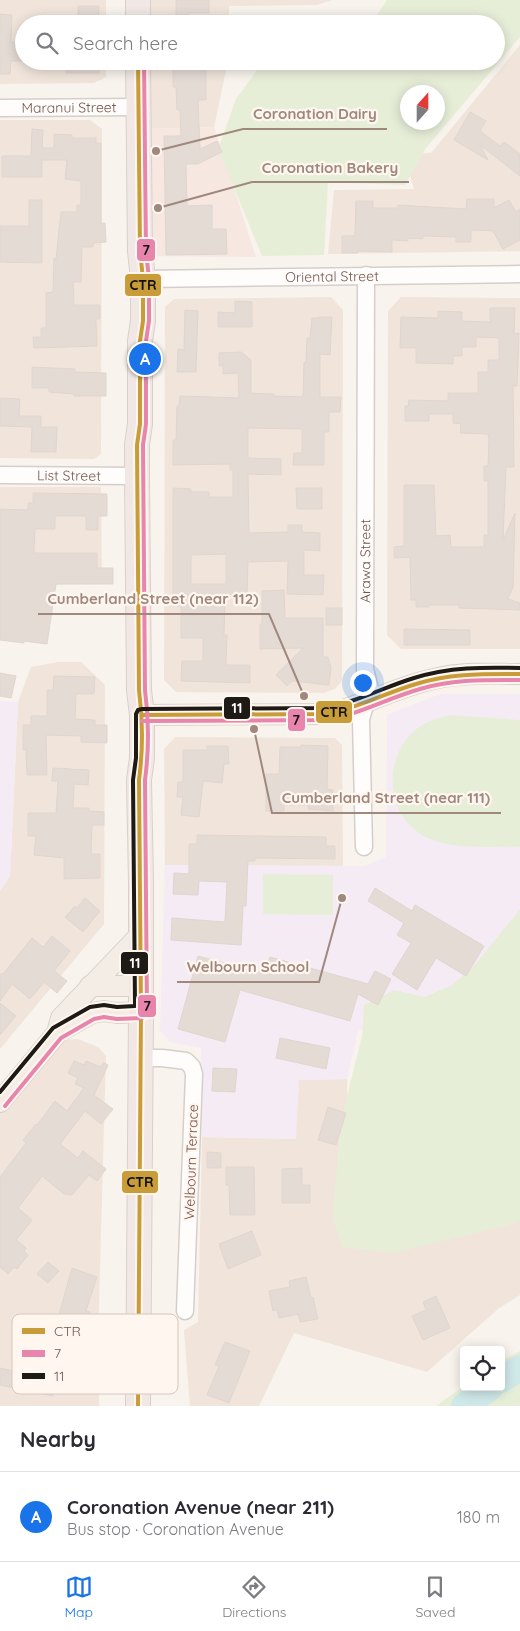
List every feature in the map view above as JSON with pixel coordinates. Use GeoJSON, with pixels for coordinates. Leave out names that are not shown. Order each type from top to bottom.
{"type":"FeatureCollection","features":[{"type":"Feature","properties":{"kind":"highway"},"geometry":{"type":"LineString","coordinates":[[138,0],[138,15]]}},
{"type":"Feature","properties":{"kind":"highway"},"geometry":{"type":"LineString","coordinates":[[138,70],[140,251],[143,279],[137,476],[139,690],[142,715],[142,758],[139,780],[141,1058],[139,1314]]}},
{"type":"Feature","properties":{"kind":"main road"},"geometry":{"type":"LineString","coordinates":[[142,715],[309,715],[338,712],[421,682],[443,677],[470,674],[520,674]]}},
{"type":"Feature","properties":{"kind":"main road"},"geometry":{"type":"LineString","coordinates":[[57,1034],[61,1018],[141,934]]}},
{"type":"Feature","properties":{"kind":"main road"},"geometry":{"type":"LineString","coordinates":[[90,986],[141,986]]}},
{"type":"Feature","properties":{"kind":"main road"},"geometry":{"type":"LineString","coordinates":[[0,1102],[57,1034],[92,1014],[104,1011],[117,1013],[141,1012]]}},
{"type":"Feature","properties":{"kind":"street","name":"Maranui Street"},"geometry":{"type":"LineString","coordinates":[[0,108],[138,107]]}},
{"type":"Feature","properties":{"kind":"street","name":"Oriental Street"},"geometry":{"type":"LineString","coordinates":[[143,279],[520,274]]}},
{"type":"Feature","properties":{"kind":"street","name":"Arawa Street"},"geometry":{"type":"LineString","coordinates":[[364,847],[361,719],[370,689],[365,669],[366,276]]}},
{"type":"Feature","properties":{"kind":"street","name":"List Street"},"geometry":{"type":"LineString","coordinates":[[0,475],[137,476]]}},
{"type":"Feature","properties":{"kind":"street","name":"Welbourn Terrace"},"geometry":{"type":"LineString","coordinates":[[141,1058],[186,1061],[192,1067],[194,1074],[185,1311]]}},
{"type":"Feature","properties":{"kind":"shaded area"},"geometry":{"type":"Polygon","coordinates":[[[0,0],[106,0],[106,15],[15,15],[15,70],[106,70],[106,77],[94,83],[0,84],[0,0]]]}},
{"type":"Feature","properties":{"kind":"shaded area"},"geometry":{"type":"Polygon","coordinates":[[[149,0],[332,0],[317,5],[229,6],[229,15],[149,15],[149,0]]]}},
{"type":"Feature","properties":{"kind":"shaded area"},"geometry":{"type":"Polygon","coordinates":[[[520,45],[520,251],[328,254],[334,190],[414,189],[404,154],[431,153],[499,70],[505,70],[505,63],[520,45]]]}},
{"type":"Feature","properties":{"kind":"shaded area"},"geometry":{"type":"Polygon","coordinates":[[[148,70],[226,70],[214,127],[147,129],[148,70]]]}},
{"type":"Feature","properties":{"kind":"shaded area"},"geometry":{"type":"Polygon","coordinates":[[[0,120],[90,120],[102,129],[101,454],[94,459],[0,458],[0,120]]]}},
{"type":"Feature","properties":{"kind":"shaded area"},"geometry":{"type":"Polygon","coordinates":[[[214,127],[256,257],[147,256],[147,129],[214,127]]]}},
{"type":"Feature","properties":{"kind":"shaded area"},"geometry":{"type":"Polygon","coordinates":[[[331,297],[343,310],[342,681],[335,689],[323,693],[176,692],[164,680],[165,307],[174,299],[331,297]]]}},
{"type":"Feature","properties":{"kind":"shaded area"},"geometry":{"type":"Polygon","coordinates":[[[401,297],[520,298],[520,649],[401,649],[387,635],[388,311],[401,297]]]}},
{"type":"Feature","properties":{"kind":"shaded area"},"geometry":{"type":"Polygon","coordinates":[[[0,487],[101,487],[102,584],[0,585],[0,487]]]}},
{"type":"Feature","properties":{"kind":"shaded area"},"geometry":{"type":"Polygon","coordinates":[[[58,662],[81,662],[105,685],[104,924],[0,1049],[0,891],[10,876],[18,702],[31,667],[58,662]]]}},
{"type":"Feature","properties":{"kind":"shaded area"},"geometry":{"type":"Polygon","coordinates":[[[440,694],[520,694],[520,930],[424,1010],[358,1031],[347,1079],[299,1080],[296,1139],[202,1137],[201,1048],[170,1042],[160,1031],[165,865],[365,866],[386,857],[387,715],[440,694]]]}},
{"type":"Feature","properties":{"kind":"shaded area"},"geometry":{"type":"Polygon","coordinates":[[[0,701],[18,702],[10,876],[0,891],[0,701]]]}},
{"type":"Feature","properties":{"kind":"shaded area"},"geometry":{"type":"Polygon","coordinates":[[[175,737],[335,738],[342,745],[343,866],[165,865],[164,749],[175,737]]]}},
{"type":"Feature","properties":{"kind":"shaded area"},"geometry":{"type":"Polygon","coordinates":[[[78,1039],[98,1047],[106,1056],[99,1314],[12,1314],[12,1394],[99,1394],[99,1406],[0,1406],[0,1107],[54,1040],[78,1039]]]}},
{"type":"Feature","properties":{"kind":"shaded area"},"geometry":{"type":"Polygon","coordinates":[[[347,1079],[348,1136],[520,1194],[520,1295],[498,1309],[427,1372],[294,1333],[259,1406],[190,1406],[184,1330],[198,1322],[202,1137],[295,1139],[299,1080],[347,1079]]]}},
{"type":"Feature","properties":{"kind":"green space"},"geometry":{"type":"Polygon","coordinates":[[[387,0],[520,0],[520,37],[505,55],[505,15],[377,15],[387,0]]]}},
{"type":"Feature","properties":{"kind":"green space"},"geometry":{"type":"Polygon","coordinates":[[[257,70],[492,70],[445,126],[445,85],[400,85],[400,130],[441,130],[426,148],[405,185],[328,182],[324,255],[262,256],[218,149],[236,99],[257,70]]]}},
{"type":"Feature","properties":{"kind":"green space"},"geometry":{"type":"Polygon","coordinates":[[[450,715],[520,720],[520,847],[457,846],[432,840],[422,835],[410,825],[401,813],[395,799],[393,784],[393,769],[397,755],[415,730],[440,717],[450,715]]]}},
{"type":"Feature","properties":{"kind":"green space"},"geometry":{"type":"Polygon","coordinates":[[[263,874],[333,875],[333,915],[263,914],[263,874]]]}},
{"type":"Feature","properties":{"kind":"green space"},"geometry":{"type":"Polygon","coordinates":[[[520,909],[520,1220],[516,1223],[394,1253],[342,1247],[333,1216],[341,1120],[362,1036],[364,1005],[394,990],[425,997],[452,985],[475,965],[520,909]]]}},
{"type":"Feature","properties":{"kind":"green space"},"geometry":{"type":"Polygon","coordinates":[[[520,1351],[520,1406],[436,1406],[460,1389],[460,1391],[505,1391],[505,1359],[520,1351]]]}},
{"type":"Feature","properties":{"kind":"building"},"geometry":{"type":"Polygon","coordinates":[[[176,0],[209,0],[209,13],[176,15],[176,0]]]}},
{"type":"Feature","properties":{"kind":"building"},"geometry":{"type":"Polygon","coordinates":[[[78,6],[99,6],[98,15],[78,15],[78,6]]]}},
{"type":"Feature","properties":{"kind":"building"},"geometry":{"type":"Polygon","coordinates":[[[0,14],[12,15],[11,42],[15,42],[15,61],[11,61],[10,74],[0,74],[0,14]]]}},
{"type":"Feature","properties":{"kind":"building"},"geometry":{"type":"Polygon","coordinates":[[[66,70],[99,70],[99,73],[66,73],[66,70]]]}},
{"type":"Feature","properties":{"kind":"building"},"geometry":{"type":"Polygon","coordinates":[[[173,70],[206,70],[206,100],[198,100],[200,149],[217,141],[222,152],[198,164],[186,164],[187,206],[212,205],[212,229],[226,229],[227,254],[166,255],[164,136],[181,136],[180,110],[177,110],[176,87],[173,87],[173,70]]]}},
{"type":"Feature","properties":{"kind":"building"},"geometry":{"type":"Polygon","coordinates":[[[470,112],[486,121],[480,131],[500,146],[504,142],[520,154],[520,176],[480,145],[488,160],[454,140],[470,112]]]}},
{"type":"Feature","properties":{"kind":"building"},"geometry":{"type":"Polygon","coordinates":[[[32,129],[43,130],[42,148],[54,148],[54,134],[72,135],[72,138],[96,138],[96,143],[101,143],[101,223],[105,223],[106,242],[93,243],[93,247],[82,247],[81,282],[73,282],[74,305],[100,305],[100,319],[96,319],[97,346],[34,348],[33,337],[41,337],[41,328],[46,328],[46,293],[53,292],[54,258],[56,259],[61,212],[77,212],[77,205],[81,205],[81,181],[65,179],[67,160],[42,160],[42,177],[2,177],[2,156],[31,156],[32,129]]]}},
{"type":"Feature","properties":{"kind":"building"},"geometry":{"type":"Polygon","coordinates":[[[467,199],[494,199],[494,208],[509,200],[516,212],[520,209],[520,240],[503,249],[493,231],[471,230],[471,242],[456,242],[456,237],[423,236],[423,239],[408,238],[408,241],[392,240],[392,252],[358,251],[358,253],[342,253],[342,236],[355,236],[356,201],[373,201],[373,208],[398,208],[398,205],[466,209],[467,199]]]}},
{"type":"Feature","properties":{"kind":"building"},"geometry":{"type":"Polygon","coordinates":[[[29,200],[42,200],[42,263],[0,262],[0,226],[29,226],[29,200]]]}},
{"type":"Feature","properties":{"kind":"building"},"geometry":{"type":"Polygon","coordinates":[[[235,301],[252,302],[252,327],[218,327],[218,312],[235,313],[235,301]]]}},
{"type":"Feature","properties":{"kind":"building"},"geometry":{"type":"Polygon","coordinates":[[[490,308],[515,308],[514,334],[519,333],[517,386],[513,386],[514,467],[506,467],[503,540],[515,513],[513,587],[508,599],[520,603],[520,610],[459,608],[459,605],[416,607],[416,600],[411,600],[410,557],[394,558],[394,547],[404,546],[404,485],[434,485],[436,536],[450,535],[451,547],[484,547],[484,535],[488,535],[488,481],[484,481],[484,466],[488,466],[489,439],[488,434],[460,433],[461,424],[453,423],[453,414],[429,414],[429,421],[405,421],[405,406],[408,406],[409,400],[448,401],[448,393],[478,393],[478,372],[488,372],[488,360],[499,360],[499,338],[476,337],[476,347],[462,347],[462,356],[453,356],[453,364],[416,363],[416,348],[400,348],[401,317],[438,318],[438,311],[462,312],[462,321],[490,322],[490,308]]]}},
{"type":"Feature","properties":{"kind":"building"},"geometry":{"type":"Polygon","coordinates":[[[185,310],[198,311],[196,372],[177,372],[178,349],[184,350],[185,310]]]}},
{"type":"Feature","properties":{"kind":"building"},"geometry":{"type":"Polygon","coordinates":[[[332,317],[330,355],[320,354],[320,397],[341,397],[340,412],[329,412],[329,432],[324,432],[324,465],[293,465],[294,453],[302,453],[302,429],[248,428],[248,458],[281,459],[281,475],[248,474],[249,533],[288,532],[288,525],[302,525],[302,532],[320,533],[320,551],[304,550],[304,575],[324,575],[323,595],[287,594],[288,561],[248,562],[247,597],[225,596],[224,635],[227,635],[226,665],[250,665],[250,683],[181,681],[182,661],[203,661],[203,638],[181,638],[181,606],[173,606],[173,488],[191,489],[191,492],[209,492],[209,497],[233,497],[233,470],[230,470],[230,464],[173,465],[173,440],[176,440],[177,406],[179,406],[180,396],[239,398],[238,373],[223,374],[223,365],[219,366],[219,353],[241,352],[251,360],[251,393],[303,397],[307,338],[310,338],[312,318],[332,317]],[[226,554],[191,555],[191,584],[226,584],[226,554]]]}},
{"type":"Feature","properties":{"kind":"building"},"geometry":{"type":"Polygon","coordinates":[[[32,367],[75,369],[75,372],[106,373],[106,396],[74,396],[74,394],[49,392],[49,388],[32,388],[32,367]]]}},
{"type":"Feature","properties":{"kind":"building"},"geometry":{"type":"Polygon","coordinates":[[[0,398],[20,399],[19,416],[41,416],[41,427],[57,427],[56,452],[31,452],[32,427],[0,426],[0,398]]]}},
{"type":"Feature","properties":{"kind":"building"},"geometry":{"type":"Polygon","coordinates":[[[296,488],[322,488],[322,509],[297,509],[296,488]]]}},
{"type":"Feature","properties":{"kind":"building"},"geometry":{"type":"Polygon","coordinates":[[[33,493],[107,494],[107,516],[98,516],[98,530],[86,530],[86,516],[55,516],[55,529],[35,529],[34,553],[97,553],[97,568],[113,568],[113,584],[56,584],[47,644],[0,640],[0,509],[28,510],[28,503],[33,503],[33,493]]]}},
{"type":"Feature","properties":{"kind":"building"},"geometry":{"type":"Polygon","coordinates":[[[284,590],[285,618],[323,618],[323,657],[328,657],[331,668],[329,685],[292,681],[287,686],[276,675],[303,648],[260,649],[262,591],[284,590]]]}},
{"type":"Feature","properties":{"kind":"building"},"geometry":{"type":"Polygon","coordinates":[[[326,608],[342,608],[342,625],[326,625],[326,608]]]}},
{"type":"Feature","properties":{"kind":"building"},"geometry":{"type":"Polygon","coordinates":[[[404,629],[470,630],[470,645],[404,645],[404,629]]]}},
{"type":"Feature","properties":{"kind":"building"},"geometry":{"type":"Polygon","coordinates":[[[0,673],[16,676],[11,698],[0,696],[0,673]]]}},
{"type":"Feature","properties":{"kind":"building"},"geometry":{"type":"Polygon","coordinates":[[[54,676],[95,677],[94,694],[76,694],[75,719],[95,720],[95,725],[107,725],[107,743],[81,742],[81,736],[46,735],[47,775],[27,775],[26,750],[23,750],[23,725],[31,725],[31,716],[47,716],[47,690],[53,690],[54,676]]]}},
{"type":"Feature","properties":{"kind":"building"},"geometry":{"type":"Polygon","coordinates":[[[301,745],[328,746],[327,789],[333,790],[333,811],[308,809],[308,805],[284,805],[284,811],[266,811],[266,774],[279,774],[280,747],[301,747],[301,745]]]}},
{"type":"Feature","properties":{"kind":"building"},"geometry":{"type":"Polygon","coordinates":[[[207,746],[228,746],[229,764],[224,764],[222,783],[203,781],[199,817],[181,815],[183,797],[177,797],[178,782],[183,782],[183,750],[207,750],[207,746]]]}},
{"type":"Feature","properties":{"kind":"building"},"geometry":{"type":"Polygon","coordinates":[[[53,768],[89,770],[88,785],[74,784],[73,808],[89,808],[89,811],[104,812],[104,825],[92,825],[91,854],[100,854],[100,878],[64,879],[64,858],[34,855],[36,836],[28,836],[28,813],[56,813],[58,781],[52,781],[53,768]]]}},
{"type":"Feature","properties":{"kind":"building"},"geometry":{"type":"Polygon","coordinates":[[[197,835],[326,837],[326,846],[335,846],[335,859],[255,858],[255,861],[248,861],[246,906],[243,906],[241,945],[171,940],[172,918],[225,922],[227,882],[199,881],[198,895],[173,894],[174,873],[189,874],[189,844],[197,844],[197,835]]]}},
{"type":"Feature","properties":{"kind":"building"},"geometry":{"type":"Polygon","coordinates":[[[375,888],[412,911],[415,905],[484,946],[466,976],[436,958],[417,990],[392,974],[411,943],[397,935],[404,923],[368,901],[375,888]]]}},
{"type":"Feature","properties":{"kind":"building"},"geometry":{"type":"Polygon","coordinates":[[[85,898],[100,911],[83,932],[65,917],[75,906],[77,908],[85,898]]]}},
{"type":"Feature","properties":{"kind":"building"},"geometry":{"type":"Polygon","coordinates":[[[52,936],[70,951],[54,971],[67,981],[57,993],[44,982],[30,999],[12,984],[0,1001],[0,974],[3,974],[32,938],[43,947],[52,936]]]}},
{"type":"Feature","properties":{"kind":"building"},"geometry":{"type":"Polygon","coordinates":[[[198,956],[265,974],[270,957],[368,984],[375,971],[391,979],[378,1005],[358,994],[350,1021],[240,990],[225,1042],[178,1029],[198,956]]]}},
{"type":"Feature","properties":{"kind":"building"},"geometry":{"type":"Polygon","coordinates":[[[0,1003],[16,1016],[0,1035],[0,1003]]]}},
{"type":"Feature","properties":{"kind":"building"},"geometry":{"type":"Polygon","coordinates":[[[280,1038],[330,1048],[326,1069],[276,1058],[280,1038]]]}},
{"type":"Feature","properties":{"kind":"building"},"geometry":{"type":"Polygon","coordinates":[[[74,1061],[84,1065],[86,1061],[101,1067],[104,1063],[108,1065],[94,1095],[113,1109],[101,1124],[85,1111],[60,1144],[78,1158],[83,1151],[106,1169],[97,1181],[89,1175],[72,1195],[64,1194],[42,1176],[18,1208],[32,1220],[16,1240],[26,1248],[24,1251],[28,1255],[17,1269],[14,1267],[8,1274],[0,1267],[0,1177],[26,1143],[23,1140],[55,1101],[67,1111],[84,1088],[75,1084],[78,1078],[68,1073],[74,1061]]]}},
{"type":"Feature","properties":{"kind":"building"},"geometry":{"type":"Polygon","coordinates":[[[213,1068],[237,1069],[235,1092],[212,1091],[213,1068]]]}},
{"type":"Feature","properties":{"kind":"building"},"geometry":{"type":"Polygon","coordinates":[[[328,1107],[346,1113],[336,1145],[318,1140],[328,1107]]]}},
{"type":"Feature","properties":{"kind":"building"},"geometry":{"type":"Polygon","coordinates":[[[207,1152],[221,1153],[221,1168],[207,1168],[207,1152]]]}},
{"type":"Feature","properties":{"kind":"building"},"geometry":{"type":"Polygon","coordinates":[[[226,1167],[254,1167],[255,1215],[230,1215],[226,1167]]]}},
{"type":"Feature","properties":{"kind":"building"},"geometry":{"type":"Polygon","coordinates":[[[302,1168],[302,1185],[310,1185],[310,1203],[282,1203],[282,1169],[302,1168]]]}},
{"type":"Feature","properties":{"kind":"building"},"geometry":{"type":"Polygon","coordinates":[[[252,1231],[261,1255],[228,1269],[219,1244],[252,1231]]]}},
{"type":"Feature","properties":{"kind":"building"},"geometry":{"type":"Polygon","coordinates":[[[48,1262],[59,1271],[48,1283],[37,1274],[48,1262]]]}},
{"type":"Feature","properties":{"kind":"building"},"geometry":{"type":"Polygon","coordinates":[[[72,1268],[97,1277],[86,1311],[90,1312],[90,1314],[59,1314],[72,1268]]]}},
{"type":"Feature","properties":{"kind":"building"},"geometry":{"type":"Polygon","coordinates":[[[306,1277],[318,1319],[300,1322],[298,1314],[279,1318],[277,1310],[273,1311],[269,1291],[290,1287],[289,1281],[306,1277]]]}},
{"type":"Feature","properties":{"kind":"building"},"geometry":{"type":"Polygon","coordinates":[[[436,1296],[450,1328],[423,1340],[412,1316],[426,1310],[423,1302],[436,1296]]]}},
{"type":"Feature","properties":{"kind":"building"},"geometry":{"type":"Polygon","coordinates":[[[225,1342],[250,1351],[229,1403],[207,1395],[219,1366],[215,1365],[225,1342]]]}},
{"type":"Feature","properties":{"kind":"building"},"geometry":{"type":"Polygon","coordinates":[[[0,1368],[12,1371],[12,1387],[0,1385],[0,1368]]]}},
{"type":"Feature","properties":{"kind":"waterway"},"geometry":{"type":"LineString","coordinates":[[505,1377],[520,1368]]}},
{"type":"Feature","properties":{"kind":"waterway"},"geometry":{"type":"LineString","coordinates":[[464,1406],[485,1391]]}},
{"type":"Feature","properties":{"kind":"transit line","name":"CTR"},"geometry":{"type":"LineString","coordinates":[[138,70],[140,251],[143,279],[143,321],[140,341],[140,424],[137,445],[139,690],[142,735],[139,780],[141,1012],[139,1314]]}},
{"type":"Feature","properties":{"kind":"transit line","name":"7"},"geometry":{"type":"LineString","coordinates":[[5,1106],[61,1038],[94,1019],[104,1017],[117,1019],[142,1018],[147,1013],[145,780],[148,735],[145,690],[143,445],[146,424],[146,341],[149,321],[149,279],[146,251],[144,70]]}},
{"type":"Feature","properties":{"kind":"transit line","name":"11"},"geometry":{"type":"LineString","coordinates":[[0,1092],[53,1028],[90,1007],[104,1005],[117,1007],[135,1006],[133,780],[136,758],[136,714],[138,710],[324,708],[358,699],[427,674],[480,668],[520,668]]}},
{"type":"Feature","properties":{"kind":"transit line","name":"CTR"},"geometry":{"type":"LineString","coordinates":[[142,715],[324,714],[359,705],[429,680],[467,675],[520,674]]}},
{"type":"Feature","properties":{"kind":"transit line","name":"7"},"geometry":{"type":"LineString","coordinates":[[142,721],[325,720],[337,718],[408,693],[445,683],[520,680]]}},
{"type":"Feature","properties":{"kind":"transit line","name":"CTR"},"geometry":{"type":"LineString","coordinates":[[138,1394],[138,1406]]}},
{"type":"Feature","properties":{"kind":"place","name":"Coronation Dairy"},"geometry":{"type":"Point","coordinates":[156,151]}},
{"type":"Feature","properties":{"kind":"place","name":"Coronation Bakery"},"geometry":{"type":"Point","coordinates":[158,208]}},
{"type":"Feature","properties":{"kind":"place","name":"Coronation Avenue (near 211)"},"geometry":{"type":"Point","coordinates":[145,359]}},
{"type":"Feature","properties":{"kind":"place","name":"Cumberland Street (near 112)"},"geometry":{"type":"Point","coordinates":[304,696]}},
{"type":"Feature","properties":{"kind":"place","name":"Cumberland Street (near 111)"},"geometry":{"type":"Point","coordinates":[254,729]}},
{"type":"Feature","properties":{"kind":"place","name":"Welbourn School"},"geometry":{"type":"Point","coordinates":[342,898]}}]}
